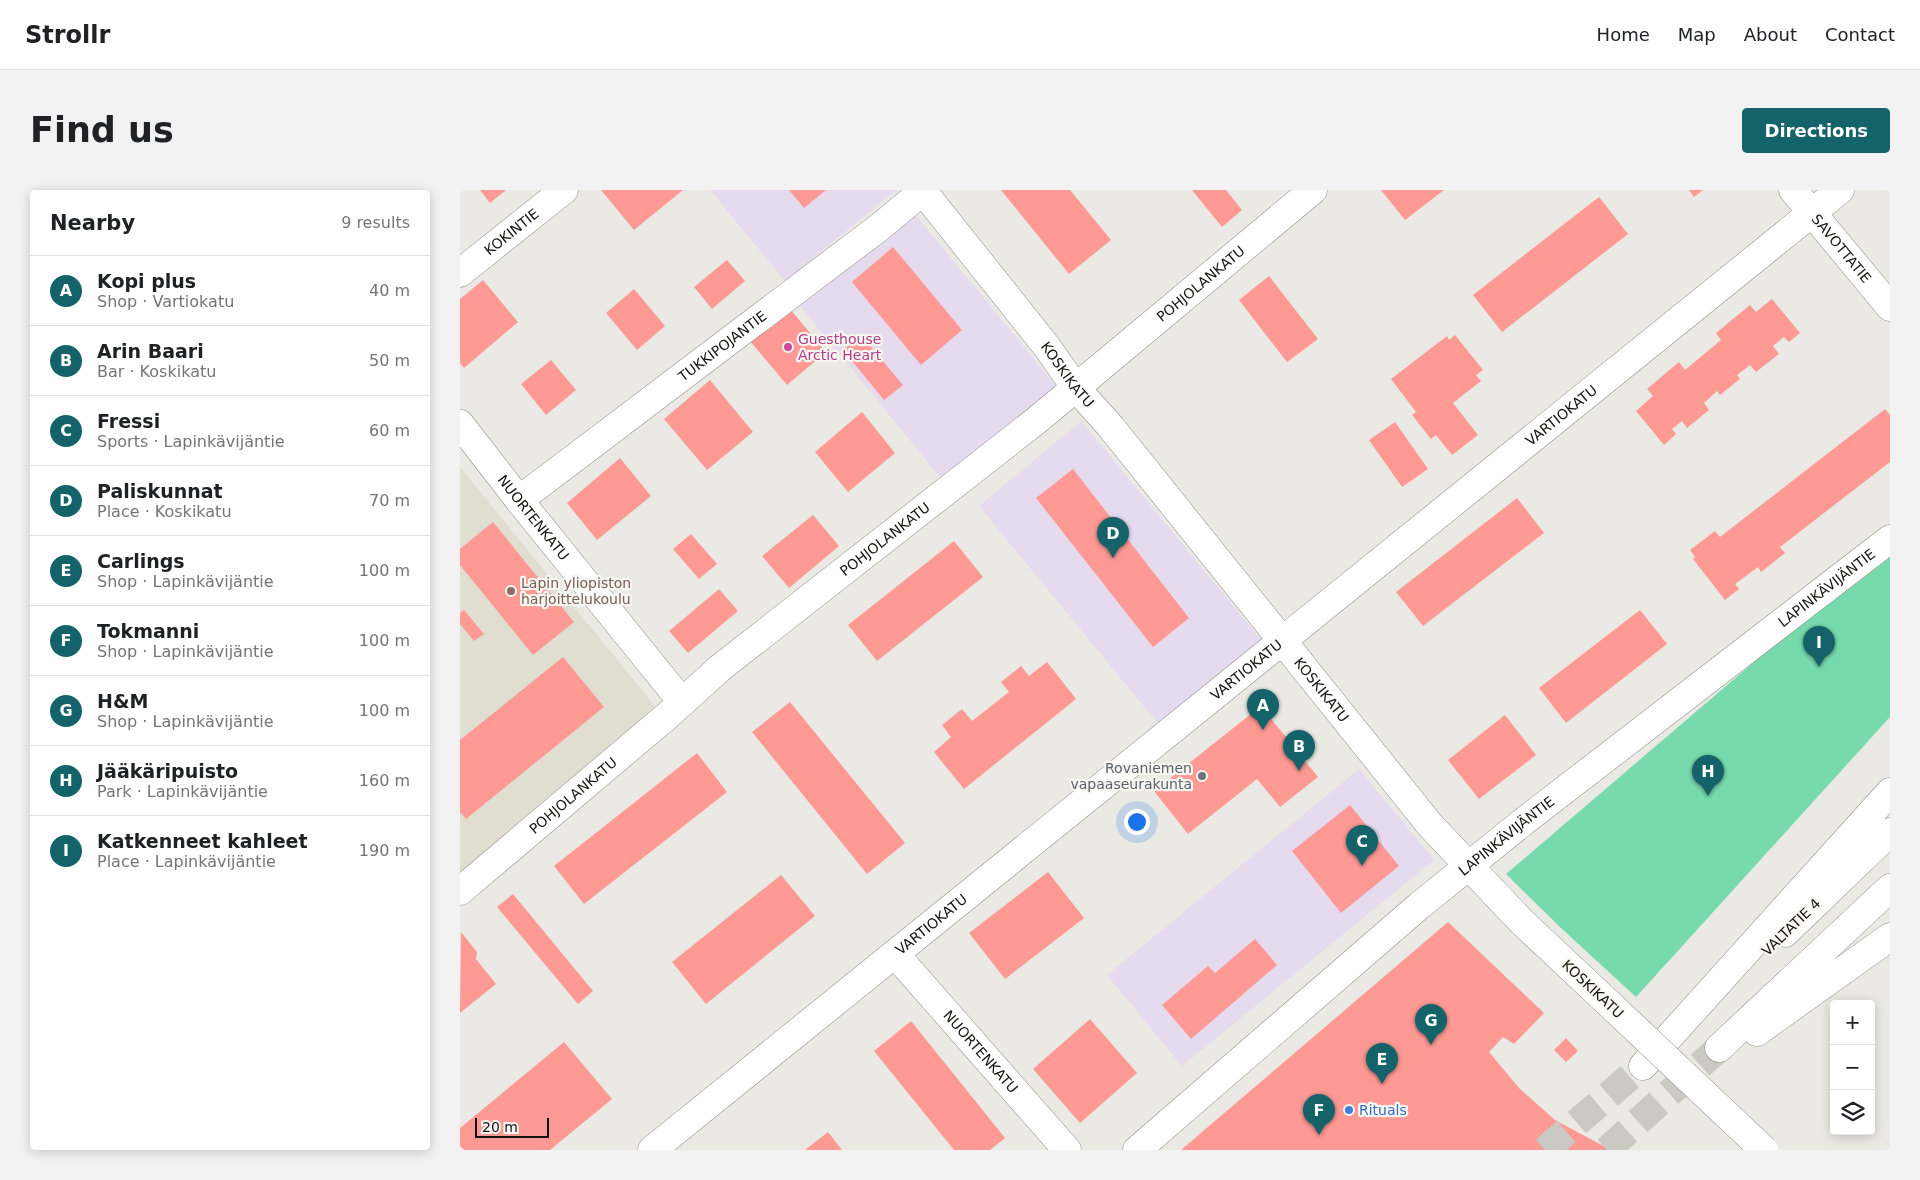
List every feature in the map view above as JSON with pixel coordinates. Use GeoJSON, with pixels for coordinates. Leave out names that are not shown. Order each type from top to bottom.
{"type":"FeatureCollection","features":[{"type":"Feature","properties":{"kind":"main road","name":"KOKINTIE"},"geometry":{"type":"LineString","coordinates":[[460,274],[564,190]]}},
{"type":"Feature","properties":{"kind":"main road","name":"KOSKIKATU"},"geometry":{"type":"LineString","coordinates":[[923,190],[1047,348],[1075,387],[1110,427],[1430,825],[1522,922],[1764,1150]]}},
{"type":"Feature","properties":{"kind":"main road","name":"TUKKIPOJANTIE"},"geometry":{"type":"LineString","coordinates":[[519,500],[881,226],[923,190]]}},
{"type":"Feature","properties":{"kind":"main road","name":"POHJOLANKATU"},"geometry":{"type":"LineString","coordinates":[[460,891],[720,668],[1037,420],[1313,190]]}},
{"type":"Feature","properties":{"kind":"main road","name":"SAVOTTATIE"},"geometry":{"type":"LineString","coordinates":[[1792,190],[1890,307]]}},
{"type":"Feature","properties":{"kind":"main road","name":"VARTIOKATU"},"geometry":{"type":"LineString","coordinates":[[652,1150],[1840,190]]}},
{"type":"Feature","properties":{"kind":"main road","name":"NUORTENKATU"},"geometry":{"type":"LineString","coordinates":[[460,424],[682,702]]}},
{"type":"Feature","properties":{"kind":"main road","name":"LAPINKÄVIJÄNTIE"},"geometry":{"type":"LineString","coordinates":[[1137,1150],[1419,906],[1523,822],[1890,539]]}},
{"type":"Feature","properties":{"kind":"main road"},"geometry":{"type":"LineString","coordinates":[[1643,1066],[1890,792]]}},
{"type":"Feature","properties":{"kind":"main road","name":"VALTATIE 4"},"geometry":{"type":"LineString","coordinates":[[1691,1023],[1890,832]]}},
{"type":"Feature","properties":{"kind":"main road"},"geometry":{"type":"LineString","coordinates":[[1890,888],[1722,1051],[1890,937]]}},
{"type":"Feature","properties":{"kind":"main road","name":"NUORTENKATU"},"geometry":{"type":"LineString","coordinates":[[895,954],[1067,1150]]}},
{"type":"Feature","properties":{"kind":"shaded area"},"geometry":{"type":"Polygon","coordinates":[[[710,190],[895,190],[895,191],[785,281],[710,190]]]}},
{"type":"Feature","properties":{"kind":"shaded area"},"geometry":{"type":"Polygon","coordinates":[[[914,213],[1063,395],[949,488],[800,306],[914,213]]]}},
{"type":"Feature","properties":{"kind":"shaded area"},"geometry":{"type":"Polygon","coordinates":[[[1081,421],[1267,647],[1165,732],[979,506],[1081,421]]]}},
{"type":"Feature","properties":{"kind":"shaded area","name":"Lapin yliopiston harjoittelukoulu"},"geometry":{"type":"Polygon","coordinates":[[[460,467],[663,716],[460,872],[460,467]]]}},
{"type":"Feature","properties":{"kind":"shaded area"},"geometry":{"type":"Polygon","coordinates":[[[1359,769],[1434,860],[1182,1066],[1107,975],[1359,769]]]}},
{"type":"Feature","properties":{"kind":"green space"},"geometry":{"type":"Polygon","coordinates":[[[1890,546],[1890,717],[1636,997],[1506,874],[1890,546]]]}},
{"type":"Feature","properties":{"kind":"building"},"geometry":{"type":"Polygon","coordinates":[[[480,190],[506,190],[490,203],[480,190]]]}},
{"type":"Feature","properties":{"kind":"building"},"geometry":{"type":"Polygon","coordinates":[[[601,190],[683,190],[634,230],[601,190]]]}},
{"type":"Feature","properties":{"kind":"building"},"geometry":{"type":"Polygon","coordinates":[[[789,190],[826,190],[804,208],[789,190]]]}},
{"type":"Feature","properties":{"kind":"building"},"geometry":{"type":"Polygon","coordinates":[[[1001,190],[1070,190],[1111,240],[1069,274],[1001,190]]]}},
{"type":"Feature","properties":{"kind":"building"},"geometry":{"type":"Polygon","coordinates":[[[1192,190],[1226,190],[1242,210],[1222,227],[1192,190]]]}},
{"type":"Feature","properties":{"kind":"building"},"geometry":{"type":"Polygon","coordinates":[[[1381,190],[1444,190],[1405,220],[1381,190]]]}},
{"type":"Feature","properties":{"kind":"building"},"geometry":{"type":"Polygon","coordinates":[[[1689,190],[1703,190],[1694,197],[1689,190]]]}},
{"type":"Feature","properties":{"kind":"building"},"geometry":{"type":"Polygon","coordinates":[[[1599,197],[1628,234],[1502,332],[1473,295],[1599,197]]]}},
{"type":"Feature","properties":{"kind":"building"},"geometry":{"type":"Polygon","coordinates":[[[893,247],[962,330],[921,365],[852,282],[893,247]]]}},
{"type":"Feature","properties":{"kind":"building"},"geometry":{"type":"Polygon","coordinates":[[[727,260],[745,281],[712,309],[694,287],[727,260]]]}},
{"type":"Feature","properties":{"kind":"building"},"geometry":{"type":"Polygon","coordinates":[[[1269,276],[1318,339],[1287,362],[1239,300],[1269,276]]]}},
{"type":"Feature","properties":{"kind":"building"},"geometry":{"type":"Polygon","coordinates":[[[483,280],[518,322],[464,368],[460,363],[460,299],[483,280]]]}},
{"type":"Feature","properties":{"kind":"building"},"geometry":{"type":"Polygon","coordinates":[[[634,289],[665,326],[637,350],[606,313],[634,289]]]}},
{"type":"Feature","properties":{"kind":"building"},"geometry":{"type":"Polygon","coordinates":[[[1772,299],[1800,333],[1789,342],[1784,337],[1773,346],[1779,354],[1756,372],[1750,365],[1737,375],[1740,379],[1720,395],[1717,391],[1704,403],[1709,410],[1687,428],[1682,421],[1672,429],[1676,434],[1664,445],[1636,411],[1653,396],[1647,389],[1679,362],[1685,370],[1721,340],[1716,333],[1750,305],[1756,312],[1772,299]]]}},
{"type":"Feature","properties":{"kind":"building","name":"Guesthouse Arctic Heart"},"geometry":{"type":"Polygon","coordinates":[[[790,309],[826,352],[787,385],[750,341],[790,309]]]}},
{"type":"Feature","properties":{"kind":"building"},"geometry":{"type":"Polygon","coordinates":[[[861,335],[903,385],[884,400],[843,350],[861,335]]]}},
{"type":"Feature","properties":{"kind":"building"},"geometry":{"type":"Polygon","coordinates":[[[1455,335],[1483,370],[1476,375],[1481,381],[1453,403],[1478,435],[1452,455],[1436,435],[1431,439],[1412,415],[1416,412],[1391,379],[1447,336],[1449,340],[1455,335]]]}},
{"type":"Feature","properties":{"kind":"building"},"geometry":{"type":"Polygon","coordinates":[[[551,360],[576,390],[546,415],[521,384],[551,360]]]}},
{"type":"Feature","properties":{"kind":"building"},"geometry":{"type":"Polygon","coordinates":[[[710,380],[753,432],[707,470],[664,419],[710,380]]]}},
{"type":"Feature","properties":{"kind":"building"},"geometry":{"type":"Polygon","coordinates":[[[1885,409],[1890,415],[1890,462],[1780,547],[1785,553],[1761,572],[1758,567],[1735,584],[1739,589],[1725,600],[1693,559],[1695,557],[1690,550],[1715,531],[1720,537],[1885,409]]]}},
{"type":"Feature","properties":{"kind":"building"},"geometry":{"type":"Polygon","coordinates":[[[862,412],[895,453],[848,492],[815,452],[862,412]]]}},
{"type":"Feature","properties":{"kind":"building"},"geometry":{"type":"Polygon","coordinates":[[[1395,422],[1428,469],[1402,487],[1369,440],[1395,422]]]}},
{"type":"Feature","properties":{"kind":"building"},"geometry":{"type":"Polygon","coordinates":[[[620,458],[651,496],[597,540],[567,503],[620,458]]]}},
{"type":"Feature","properties":{"kind":"building"},"geometry":{"type":"Polygon","coordinates":[[[1073,469],[1189,618],[1153,647],[1036,498],[1073,469]]]}},
{"type":"Feature","properties":{"kind":"building"},"geometry":{"type":"Polygon","coordinates":[[[1517,498],[1544,533],[1423,626],[1396,592],[1517,498]]]}},
{"type":"Feature","properties":{"kind":"building"},"geometry":{"type":"Polygon","coordinates":[[[813,515],[839,546],[789,588],[762,556],[813,515]]]}},
{"type":"Feature","properties":{"kind":"building"},"geometry":{"type":"Polygon","coordinates":[[[493,522],[574,622],[533,655],[460,565],[460,549],[493,522]]]}},
{"type":"Feature","properties":{"kind":"building"},"geometry":{"type":"Polygon","coordinates":[[[691,534],[717,564],[699,579],[673,549],[691,534]]]}},
{"type":"Feature","properties":{"kind":"building"},"geometry":{"type":"Polygon","coordinates":[[[954,541],[983,577],[877,661],[848,625],[954,541]]]}},
{"type":"Feature","properties":{"kind":"building"},"geometry":{"type":"Polygon","coordinates":[[[719,589],[738,611],[688,653],[669,631],[719,589]]]}},
{"type":"Feature","properties":{"kind":"building"},"geometry":{"type":"Polygon","coordinates":[[[464,610],[484,634],[474,641],[460,624],[460,613],[464,610]]]}},
{"type":"Feature","properties":{"kind":"building"},"geometry":{"type":"Polygon","coordinates":[[[1640,610],[1667,644],[1566,723],[1539,688],[1640,610]]]}},
{"type":"Feature","properties":{"kind":"building"},"geometry":{"type":"Polygon","coordinates":[[[563,657],[604,707],[466,819],[460,812],[460,740],[563,657]]]}},
{"type":"Feature","properties":{"kind":"building"},"geometry":{"type":"Polygon","coordinates":[[[1047,662],[1076,699],[964,789],[934,752],[951,737],[942,725],[962,709],[972,721],[1009,692],[1001,682],[1021,666],[1029,676],[1047,662]]]}},
{"type":"Feature","properties":{"kind":"building"},"geometry":{"type":"Polygon","coordinates":[[[790,702],[905,843],[867,874],[752,732],[790,702]]]}},
{"type":"Feature","properties":{"kind":"building"},"geometry":{"type":"Polygon","coordinates":[[[1261,706],[1318,777],[1280,807],[1257,779],[1188,834],[1154,791],[1261,706]]]}},
{"type":"Feature","properties":{"kind":"building"},"geometry":{"type":"Polygon","coordinates":[[[1505,715],[1536,755],[1479,799],[1448,760],[1505,715]]]}},
{"type":"Feature","properties":{"kind":"building"},"geometry":{"type":"Polygon","coordinates":[[[697,753],[727,792],[584,904],[554,866],[697,753]]]}},
{"type":"Feature","properties":{"kind":"building"},"geometry":{"type":"Polygon","coordinates":[[[1350,805],[1399,866],[1341,913],[1292,851],[1350,805]]]}},
{"type":"Feature","properties":{"kind":"building"},"geometry":{"type":"Polygon","coordinates":[[[1048,872],[1084,918],[1005,979],[969,933],[1048,872]]]}},
{"type":"Feature","properties":{"kind":"building"},"geometry":{"type":"Polygon","coordinates":[[[781,875],[815,916],[706,1004],[672,962],[781,875]]]}},
{"type":"Feature","properties":{"kind":"building"},"geometry":{"type":"Polygon","coordinates":[[[513,894],[593,991],[578,1004],[497,907],[513,894]]]}},
{"type":"Feature","properties":{"kind":"building"},"geometry":{"type":"Polygon","coordinates":[[[1448,922],[1544,1013],[1514,1044],[1503,1037],[1489,1052],[1520,1089],[1555,1120],[1611,1150],[1181,1150],[1448,922]]]}},
{"type":"Feature","properties":{"kind":"building"},"geometry":{"type":"Polygon","coordinates":[[[461,932],[477,952],[476,959],[496,984],[460,1013],[461,932]]]}},
{"type":"Feature","properties":{"kind":"building"},"geometry":{"type":"Polygon","coordinates":[[[1255,939],[1277,965],[1191,1039],[1162,1005],[1208,966],[1215,973],[1255,939]]]}},
{"type":"Feature","properties":{"kind":"building"},"geometry":{"type":"Polygon","coordinates":[[[1090,1019],[1137,1073],[1080,1123],[1033,1069],[1090,1019]]]}},
{"type":"Feature","properties":{"kind":"building"},"geometry":{"type":"Polygon","coordinates":[[[911,1021],[1005,1138],[990,1150],[954,1150],[874,1051],[911,1021]]]}},
{"type":"Feature","properties":{"kind":"building"},"geometry":{"type":"Polygon","coordinates":[[[1566,1038],[1578,1051],[1566,1062],[1554,1050],[1566,1038]]]}},
{"type":"Feature","properties":{"kind":"building"},"geometry":{"type":"Polygon","coordinates":[[[564,1042],[612,1099],[550,1150],[464,1150],[460,1146],[460,1128],[564,1042]]]}},
{"type":"Feature","properties":{"kind":"building"},"geometry":{"type":"Polygon","coordinates":[[[828,1132],[842,1150],[805,1150],[828,1132]]]}},
{"type":"Feature","properties":{"kind":"tunnel"},"geometry":{"type":"LineString","coordinates":[[1607,1150],[1719,1048]]}},
{"type":"Feature","properties":{"kind":"tunnel"},"geometry":{"type":"LineString","coordinates":[[1545,1150],[1661,1050]]}},
{"type":"Feature","properties":{"kind":"place","name":"Guesthouse Arctic Heart"},"geometry":{"type":"Point","coordinates":[788,347]}},
{"type":"Feature","properties":{"kind":"place","name":"Paliskunnat"},"geometry":{"type":"Point","coordinates":[1113,558]}},
{"type":"Feature","properties":{"kind":"place","name":"Lapin yliopiston harjoittelukoulu"},"geometry":{"type":"Point","coordinates":[511,591]}},
{"type":"Feature","properties":{"kind":"place","name":"Katkenneet kahleet"},"geometry":{"type":"Point","coordinates":[1819,667]}},
{"type":"Feature","properties":{"kind":"place","name":"Kopi plus"},"geometry":{"type":"Point","coordinates":[1263,730]}},
{"type":"Feature","properties":{"kind":"place","name":"Arin Baari"},"geometry":{"type":"Point","coordinates":[1299,771]}},
{"type":"Feature","properties":{"kind":"place","name":"Rovaniemen vapaaseurakunta"},"geometry":{"type":"Point","coordinates":[1202,776]}},
{"type":"Feature","properties":{"kind":"place","name":"Jääkäripuisto"},"geometry":{"type":"Point","coordinates":[1708,796]}},
{"type":"Feature","properties":{"kind":"place","name":"Fressi"},"geometry":{"type":"Point","coordinates":[1362,866]}},
{"type":"Feature","properties":{"kind":"place","name":"H&M"},"geometry":{"type":"Point","coordinates":[1431,1045]}},
{"type":"Feature","properties":{"kind":"place","name":"Carlings"},"geometry":{"type":"Point","coordinates":[1382,1084]}},
{"type":"Feature","properties":{"kind":"place","name":"Rituals"},"geometry":{"type":"Point","coordinates":[1349,1110]}},
{"type":"Feature","properties":{"kind":"place","name":"Tokmanni"},"geometry":{"type":"Point","coordinates":[1319,1135]}}]}
